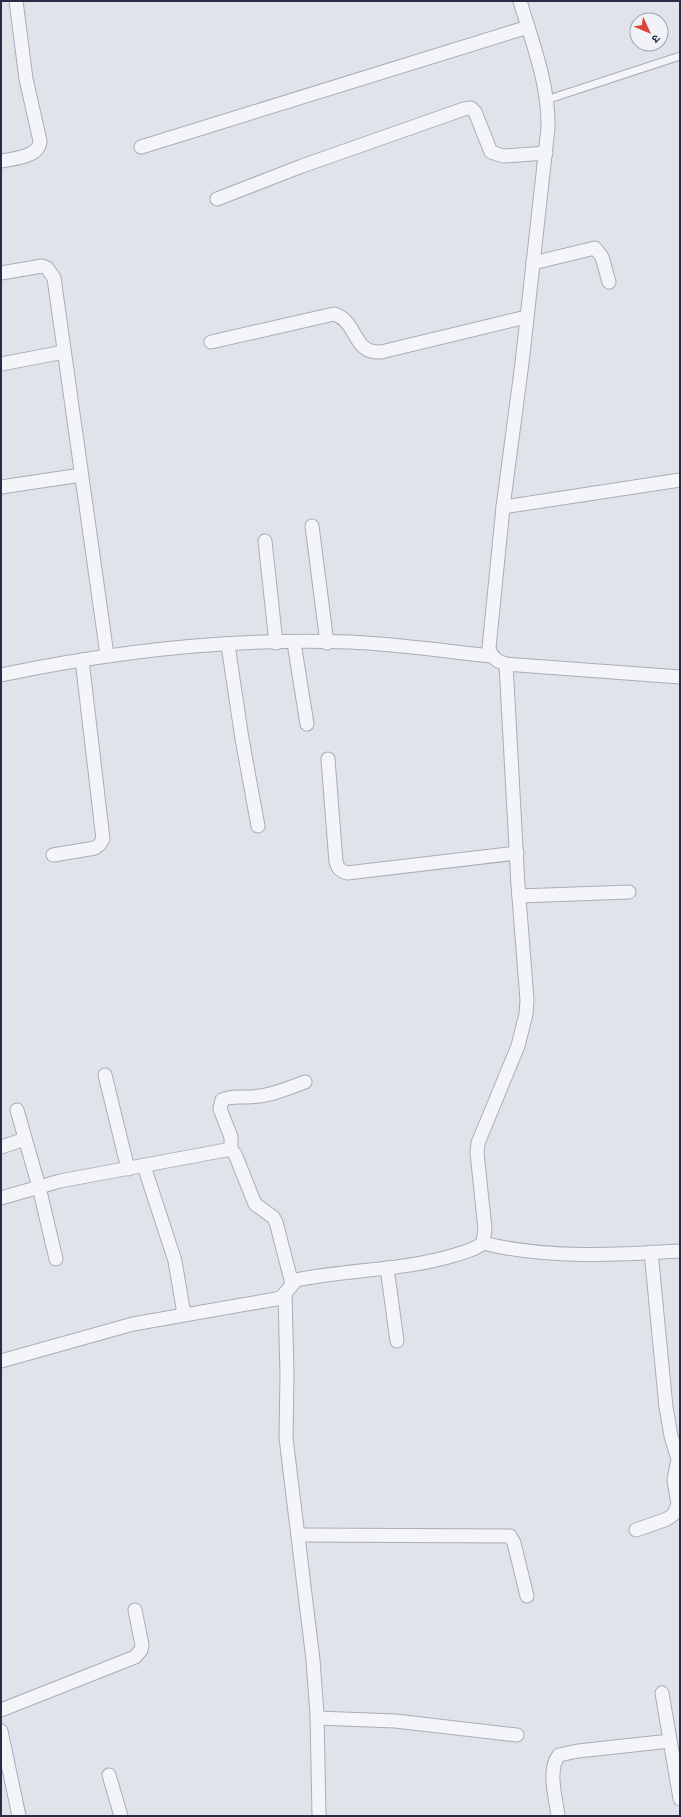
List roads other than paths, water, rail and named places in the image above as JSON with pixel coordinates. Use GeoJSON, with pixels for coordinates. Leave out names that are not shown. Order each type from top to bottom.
{"type":"FeatureCollection","features":[{"type":"Feature","properties":{"kind":"street"},"geometry":{"type":"LineString","coordinates":[[2,161],[35,153],[40,146],[26,79],[16,1]]}},
{"type":"Feature","properties":{"kind":"street"},"geometry":{"type":"LineString","coordinates":[[491,656],[489,648],[490,635],[503,507],[522,363],[548,128],[548,111],[542,76],[520,1]]}},
{"type":"Feature","properties":{"kind":"street"},"geometry":{"type":"LineString","coordinates":[[141,148],[528,27]]}},
{"type":"Feature","properties":{"kind":"street"},"geometry":{"type":"LineString","coordinates":[[217,199],[302,166],[464,108],[471,108],[475,112],[491,152],[503,156],[546,152]]}},
{"type":"Feature","properties":{"kind":"street"},"geometry":{"type":"LineString","coordinates":[[533,263],[595,248],[602,257],[609,282]]}},
{"type":"Feature","properties":{"kind":"street"},"geometry":{"type":"LineString","coordinates":[[1,273],[42,266],[52,272],[54,278],[107,655]]}},
{"type":"Feature","properties":{"kind":"street"},"geometry":{"type":"LineString","coordinates":[[211,342],[334,314],[346,320],[366,350],[372,353],[526,317]]}},
{"type":"Feature","properties":{"kind":"street"},"geometry":{"type":"LineString","coordinates":[[1,364],[64,352]]}},
{"type":"Feature","properties":{"kind":"street"},"geometry":{"type":"LineString","coordinates":[[1,487],[81,475]]}},
{"type":"Feature","properties":{"kind":"street"},"geometry":{"type":"LineString","coordinates":[[503,507],[680,480]]}},
{"type":"Feature","properties":{"kind":"street"},"geometry":{"type":"LineString","coordinates":[[312,526],[327,643]]}},
{"type":"Feature","properties":{"kind":"street"},"geometry":{"type":"LineString","coordinates":[[265,541],[276,643]]}},
{"type":"Feature","properties":{"kind":"street"},"geometry":{"type":"LineString","coordinates":[[1,675],[107,655],[166,648],[276,643],[327,643],[380,644],[491,656],[497,661],[506,664],[680,677]]}},
{"type":"Feature","properties":{"kind":"street"},"geometry":{"type":"LineString","coordinates":[[294,643],[308,724]]}},
{"type":"Feature","properties":{"kind":"street"},"geometry":{"type":"LineString","coordinates":[[228,645],[242,739],[258,826]]}},
{"type":"Feature","properties":{"kind":"street"},"geometry":{"type":"LineString","coordinates":[[52,855],[95,848],[103,839],[82,660]]}},
{"type":"Feature","properties":{"kind":"street"},"geometry":{"type":"LineString","coordinates":[[1,1361],[133,1324],[184,1314],[234,1308],[276,1299],[296,1280],[304,1278],[387,1268],[443,1259],[472,1250],[483,1243],[486,1229],[477,1153],[478,1143],[514,1058],[526,1014],[527,987],[519,896],[506,664]]}},
{"type":"Feature","properties":{"kind":"street"},"geometry":{"type":"LineString","coordinates":[[1,668],[15,672]]}},
{"type":"Feature","properties":{"kind":"street"},"geometry":{"type":"LineString","coordinates":[[328,759],[336,862],[338,868],[342,871],[347,873],[517,853]]}},
{"type":"Feature","properties":{"kind":"street"},"geometry":{"type":"LineString","coordinates":[[519,896],[629,892]]}},
{"type":"Feature","properties":{"kind":"street"},"geometry":{"type":"LineString","coordinates":[[105,1075],[128,1169]]}},
{"type":"Feature","properties":{"kind":"street"},"geometry":{"type":"LineString","coordinates":[[306,1082],[264,1096],[234,1097],[222,1100],[220,1109],[231,1137],[231,1150],[235,1154],[255,1204],[273,1217],[276,1222],[288,1289],[286,1438],[313,1660],[317,1718],[319,1816]]}},
{"type":"Feature","properties":{"kind":"street"},"geometry":{"type":"LineString","coordinates":[[17,1110],[39,1187],[56,1259]]}},
{"type":"Feature","properties":{"kind":"street"},"geometry":{"type":"LineString","coordinates":[[1,1147],[25,1139]]}},
{"type":"Feature","properties":{"kind":"street"},"geometry":{"type":"LineString","coordinates":[[1,1198],[60,1181],[231,1150]]}},
{"type":"Feature","properties":{"kind":"street"},"geometry":{"type":"LineString","coordinates":[[144,1166],[175,1261],[184,1314]]}},
{"type":"Feature","properties":{"kind":"street"},"geometry":{"type":"LineString","coordinates":[[483,1243],[507,1249],[539,1253],[585,1255],[680,1251]]}},
{"type":"Feature","properties":{"kind":"street"},"geometry":{"type":"LineString","coordinates":[[636,1530],[674,1514],[678,1504],[674,1480],[678,1459],[671,1436],[666,1407],[651,1252]]}},
{"type":"Feature","properties":{"kind":"street"},"geometry":{"type":"LineString","coordinates":[[387,1268],[397,1341]]}},
{"type":"Feature","properties":{"kind":"street"},"geometry":{"type":"LineString","coordinates":[[299,1535],[510,1536],[514,1543],[527,1596]]}},
{"type":"Feature","properties":{"kind":"street"},"geometry":{"type":"LineString","coordinates":[[1,1710],[135,1657],[142,1650],[135,1610]]}},
{"type":"Feature","properties":{"kind":"street"},"geometry":{"type":"LineString","coordinates":[[662,1693],[680,1799]]}},
{"type":"Feature","properties":{"kind":"street"},"geometry":{"type":"LineString","coordinates":[[317,1718],[395,1721],[517,1735]]}},
{"type":"Feature","properties":{"kind":"street"},"geometry":{"type":"LineString","coordinates":[[1,1731],[19,1816]]}},
{"type":"Feature","properties":{"kind":"street"},"geometry":{"type":"LineString","coordinates":[[558,1816],[552,1771],[554,1761],[558,1755],[578,1751],[670,1741]]}},
{"type":"Feature","properties":{"kind":"street"},"geometry":{"type":"LineString","coordinates":[[109,1775],[121,1816]]}},
{"type":"Feature","properties":{"kind":"lane"},"geometry":{"type":"LineString","coordinates":[[546,100],[680,56]]}}]}
